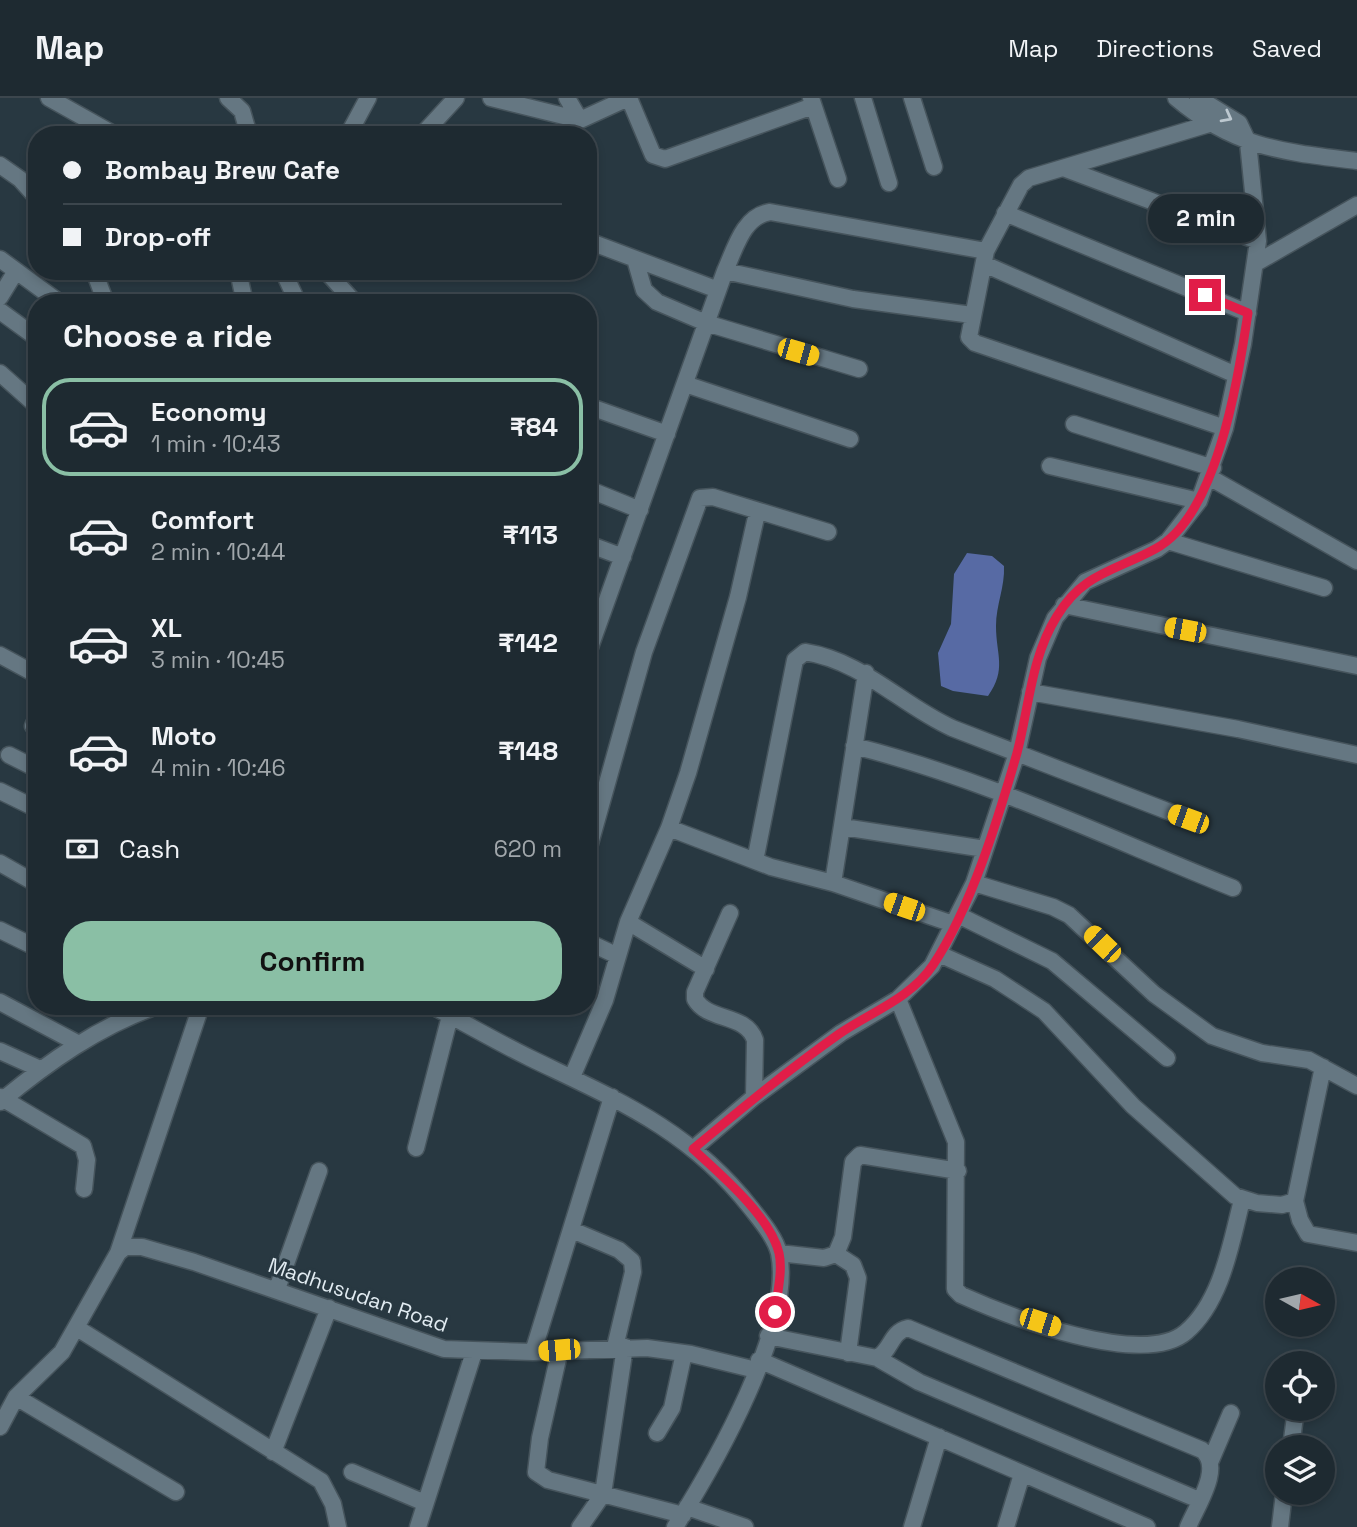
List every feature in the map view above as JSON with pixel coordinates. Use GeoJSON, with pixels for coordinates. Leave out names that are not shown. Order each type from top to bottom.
{"type":"FeatureCollection","features":[{"type":"Feature","properties":{"kind":"street"},"geometry":{"type":"LineString","coordinates":[[49,98],[99,126]]}},
{"type":"Feature","properties":{"kind":"street"},"geometry":{"type":"LineString","coordinates":[[228,98],[242,111],[246,126]]}},
{"type":"Feature","properties":{"kind":"street"},"geometry":{"type":"LineString","coordinates":[[353,126],[369,98]]}},
{"type":"Feature","properties":{"kind":"street"},"geometry":{"type":"LineString","coordinates":[[430,126],[456,98]]}},
{"type":"Feature","properties":{"kind":"street"},"geometry":{"type":"LineString","coordinates":[[491,98],[580,120],[629,98],[653,155],[666,159],[812,102],[838,179]]}},
{"type":"Feature","properties":{"kind":"street"},"geometry":{"type":"LineString","coordinates":[[567,98],[580,120]]}},
{"type":"Feature","properties":{"kind":"street"},"geometry":{"type":"LineString","coordinates":[[863,98],[889,183]]}},
{"type":"Feature","properties":{"kind":"street"},"geometry":{"type":"LineString","coordinates":[[912,98],[934,167]]}},
{"type":"Feature","properties":{"kind":"street"},"geometry":{"type":"LineString","coordinates":[[1176,98],[1209,124],[1248,142],[1310,155],[1357,161]]}},
{"type":"Feature","properties":{"kind":"street"},"geometry":{"type":"LineString","coordinates":[[693,1149],[754,1097],[841,1033],[898,999],[932,966],[974,883],[1017,753],[1038,658],[1064,606],[1085,582],[1157,549],[1168,541],[1199,501],[1225,428],[1248,313],[1258,241],[1248,142],[1239,123],[1198,98]]}},
{"type":"Feature","properties":{"kind":"street"},"geometry":{"type":"LineString","coordinates":[[1209,124],[1029,178],[1014,194],[985,258],[969,337],[975,343],[1225,428]]}},
{"type":"Feature","properties":{"kind":"street"},"geometry":{"type":"LineString","coordinates":[[0,164],[28,188]]}},
{"type":"Feature","properties":{"kind":"street"},"geometry":{"type":"LineString","coordinates":[[1066,169],[1258,241]]}},
{"type":"Feature","properties":{"kind":"street"},"geometry":{"type":"LineString","coordinates":[[1256,263],[1357,205]]}},
{"type":"Feature","properties":{"kind":"street"},"geometry":{"type":"LineString","coordinates":[[597,628],[725,271],[746,226],[754,216],[770,212],[985,258],[1236,375]]}},
{"type":"Feature","properties":{"kind":"street"},"geometry":{"type":"LineString","coordinates":[[1005,213],[1248,313]]}},
{"type":"Feature","properties":{"kind":"street"},"geometry":{"type":"LineString","coordinates":[[597,244],[675,271],[718,290]]}},
{"type":"Feature","properties":{"kind":"street"},"geometry":{"type":"LineString","coordinates":[[0,259],[28,280]]}},
{"type":"Feature","properties":{"kind":"street"},"geometry":{"type":"LineString","coordinates":[[635,259],[643,290],[649,297],[706,323],[859,369]]}},
{"type":"Feature","properties":{"kind":"street"},"geometry":{"type":"LineString","coordinates":[[0,297],[16,271]]}},
{"type":"Feature","properties":{"kind":"street"},"geometry":{"type":"LineString","coordinates":[[725,271],[853,299],[972,315]]}},
{"type":"Feature","properties":{"kind":"street"},"geometry":{"type":"LineString","coordinates":[[28,280],[48,294]]}},
{"type":"Feature","properties":{"kind":"street"},"geometry":{"type":"LineString","coordinates":[[334,280],[347,294]]}},
{"type":"Feature","properties":{"kind":"street"},"geometry":{"type":"LineString","coordinates":[[0,311],[28,331]]}},
{"type":"Feature","properties":{"kind":"street"},"geometry":{"type":"LineString","coordinates":[[0,373],[28,398]]}},
{"type":"Feature","properties":{"kind":"street"},"geometry":{"type":"LineString","coordinates":[[685,384],[850,439]]}},
{"type":"Feature","properties":{"kind":"street"},"geometry":{"type":"LineString","coordinates":[[597,409],[667,433]]}},
{"type":"Feature","properties":{"kind":"street"},"geometry":{"type":"LineString","coordinates":[[1074,424],[1211,473],[1357,561]]}},
{"type":"Feature","properties":{"kind":"street"},"geometry":{"type":"LineString","coordinates":[[1050,466],[1199,501]]}},
{"type":"Feature","properties":{"kind":"street"},"geometry":{"type":"LineString","coordinates":[[597,493],[640,510]]}},
{"type":"Feature","properties":{"kind":"street"},"geometry":{"type":"LineString","coordinates":[[597,819],[644,652],[696,505],[705,496],[828,532]]}},
{"type":"Feature","properties":{"kind":"street"},"geometry":{"type":"LineString","coordinates":[[572,1077],[604,1000],[628,922],[669,828],[688,773],[738,597],[757,513]]}},
{"type":"Feature","properties":{"kind":"street"},"geometry":{"type":"LineString","coordinates":[[1168,541],[1324,588]]}},
{"type":"Feature","properties":{"kind":"street"},"geometry":{"type":"LineString","coordinates":[[597,547],[623,557]]}},
{"type":"Feature","properties":{"kind":"street"},"geometry":{"type":"LineString","coordinates":[[1064,606],[1357,666]]}},
{"type":"Feature","properties":{"kind":"street"},"geometry":{"type":"LineString","coordinates":[[755,861],[795,660],[805,652],[866,673],[926,717],[1188,819]]}},
{"type":"Feature","properties":{"kind":"street"},"geometry":{"type":"LineString","coordinates":[[0,655],[28,670]]}},
{"type":"Feature","properties":{"kind":"street"},"geometry":{"type":"LineString","coordinates":[[833,883],[844,827],[866,673]]}},
{"type":"Feature","properties":{"kind":"street"},"geometry":{"type":"LineString","coordinates":[[1030,692],[1238,729],[1357,755]]}},
{"type":"Feature","properties":{"kind":"street"},"geometry":{"type":"LineString","coordinates":[[854,746],[1003,792],[1107,838],[1233,888]]}},
{"type":"Feature","properties":{"kind":"street"},"geometry":{"type":"LineString","coordinates":[[9,755],[28,764]]}},
{"type":"Feature","properties":{"kind":"street"},"geometry":{"type":"LineString","coordinates":[[0,791],[28,805]]}},
{"type":"Feature","properties":{"kind":"street"},"geometry":{"type":"LineString","coordinates":[[844,827],[985,849]]}},
{"type":"Feature","properties":{"kind":"street"},"geometry":{"type":"LineString","coordinates":[[669,828],[755,861],[956,919],[1052,961],[1167,1058]]}},
{"type":"Feature","properties":{"kind":"street"},"geometry":{"type":"LineString","coordinates":[[0,863],[28,879]]}},
{"type":"Feature","properties":{"kind":"street"},"geometry":{"type":"LineString","coordinates":[[974,883],[1054,907],[1069,915],[1154,994],[1212,1036],[1231,1045],[1309,1060],[1357,1086]]}},
{"type":"Feature","properties":{"kind":"street"},"geometry":{"type":"LineString","coordinates":[[730,913],[695,992],[698,1004],[746,1025],[752,1031],[755,1040],[754,1097]]}},
{"type":"Feature","properties":{"kind":"street"},"geometry":{"type":"LineString","coordinates":[[628,922],[706,968]]}},
{"type":"Feature","properties":{"kind":"street"},"geometry":{"type":"LineString","coordinates":[[0,930],[28,944]]}},
{"type":"Feature","properties":{"kind":"street"},"geometry":{"type":"LineString","coordinates":[[597,946],[618,956]]}},
{"type":"Feature","properties":{"kind":"street"},"geometry":{"type":"LineString","coordinates":[[939,954],[995,979],[1044,1011],[1133,1106],[1242,1200],[1282,1205],[1295,1201]]}},
{"type":"Feature","properties":{"kind":"street"},"geometry":{"type":"LineString","coordinates":[[898,999],[956,1142],[958,1171],[955,1289],[961,1295],[994,1308],[1123,1346],[1161,1344],[1176,1339],[1197,1321],[1219,1280],[1242,1200]]}},
{"type":"Feature","properties":{"kind":"street"},"geometry":{"type":"LineString","coordinates":[[0,1002],[79,1044]]}},
{"type":"Feature","properties":{"kind":"street"},"geometry":{"type":"LineString","coordinates":[[84,1189],[87,1160],[83,1146],[1,1099],[79,1044],[132,1015]]}},
{"type":"Feature","properties":{"kind":"street"},"geometry":{"type":"LineString","coordinates":[[0,1427],[10,1399],[62,1352],[118,1253],[198,1015]]}},
{"type":"Feature","properties":{"kind":"street"},"geometry":{"type":"LineString","coordinates":[[416,1148],[440,1015]]}},
{"type":"Feature","properties":{"kind":"street"},"geometry":{"type":"LineString","coordinates":[[451,1015],[653,1118],[693,1149],[745,1200],[766,1227],[779,1253],[775,1312],[758,1365],[735,1420],[682,1516]]}},
{"type":"Feature","properties":{"kind":"street"},"geometry":{"type":"LineString","coordinates":[[0,1051],[40,1069]]}},
{"type":"Feature","properties":{"kind":"street"},"geometry":{"type":"LineString","coordinates":[[1324,1067],[1295,1201],[1300,1220],[1308,1234],[1357,1243]]}},
{"type":"Feature","properties":{"kind":"street"},"geometry":{"type":"LineString","coordinates":[[533,1352],[612,1097]]}},
{"type":"Feature","properties":{"kind":"street"},"geometry":{"type":"LineString","coordinates":[[779,1253],[824,1258],[836,1254],[843,1237],[855,1158],[860,1155],[958,1171]]}},
{"type":"Feature","properties":{"kind":"street"},"geometry":{"type":"LineString","coordinates":[[277,1289],[319,1171]]}},
{"type":"Feature","properties":{"kind":"street"},"geometry":{"type":"LineString","coordinates":[[572,1230],[619,1250],[632,1261],[603,1494],[580,1527]]}},
{"type":"Feature","properties":{"kind":"street","name":"Madhusudan Road"},"geometry":{"type":"LineString","coordinates":[[118,1253],[125,1247],[142,1247],[277,1289],[423,1343],[474,1352],[620,1347],[684,1353],[758,1365],[939,1437],[1022,1474],[1101,1519],[1141,1526]]}},
{"type":"Feature","properties":{"kind":"street"},"geometry":{"type":"LineString","coordinates":[[836,1254],[853,1265],[858,1278],[848,1353]]}},
{"type":"Feature","properties":{"kind":"street"},"geometry":{"type":"LineString","coordinates":[[274,1452],[329,1308]]}},
{"type":"Feature","properties":{"kind":"street"},"geometry":{"type":"LineString","coordinates":[[77,1328],[321,1481],[333,1504],[338,1527]]}},
{"type":"Feature","properties":{"kind":"street"},"geometry":{"type":"LineString","coordinates":[[877,1358],[885,1354],[899,1330],[908,1328],[920,1331],[1202,1450],[1211,1460]]}},
{"type":"Feature","properties":{"kind":"street"},"geometry":{"type":"LineString","coordinates":[[768,1336],[877,1358],[919,1382],[1199,1500]]}},
{"type":"Feature","properties":{"kind":"street"},"geometry":{"type":"LineString","coordinates":[[559,1350],[540,1437],[536,1472],[548,1480],[682,1516],[745,1527]]}},
{"type":"Feature","properties":{"kind":"street"},"geometry":{"type":"LineString","coordinates":[[418,1527],[474,1352]]}},
{"type":"Feature","properties":{"kind":"street"},"geometry":{"type":"LineString","coordinates":[[657,1433],[672,1408],[684,1353]]}},
{"type":"Feature","properties":{"kind":"street"},"geometry":{"type":"LineString","coordinates":[[10,1399],[176,1492]]}},
{"type":"Feature","properties":{"kind":"street"},"geometry":{"type":"LineString","coordinates":[[1188,1527],[1212,1466],[1211,1460],[1231,1413]]}},
{"type":"Feature","properties":{"kind":"street"},"geometry":{"type":"LineString","coordinates":[[912,1527],[939,1437]]}},
{"type":"Feature","properties":{"kind":"street"},"geometry":{"type":"LineString","coordinates":[[352,1472],[425,1503]]}},
{"type":"Feature","properties":{"kind":"street"},"geometry":{"type":"LineString","coordinates":[[1006,1527],[1022,1474]]}},
{"type":"Feature","properties":{"kind":"street"},"geometry":{"type":"LineString","coordinates":[[1280,1527],[1283,1505]]}},
{"type":"Feature","properties":{"kind":"water"},"geometry":{"type":"Polygon","coordinates":[[[967,553],[992,556],[1004,566],[996,626],[999,670],[988,696],[953,691],[941,686],[938,653],[951,624],[954,574],[967,553]]]}},
{"type":"Feature","properties":{"kind":"route"},"geometry":{"type":"LineString","coordinates":[[775,1312],[779,1253],[766,1227],[733,1187],[693,1149],[754,1097],[841,1033],[898,999],[932,966],[974,883],[1017,753],[1038,658],[1055,618],[1085,582],[1157,549],[1168,541],[1199,501],[1213,468],[1225,428],[1248,313],[1205,295]]}}]}
